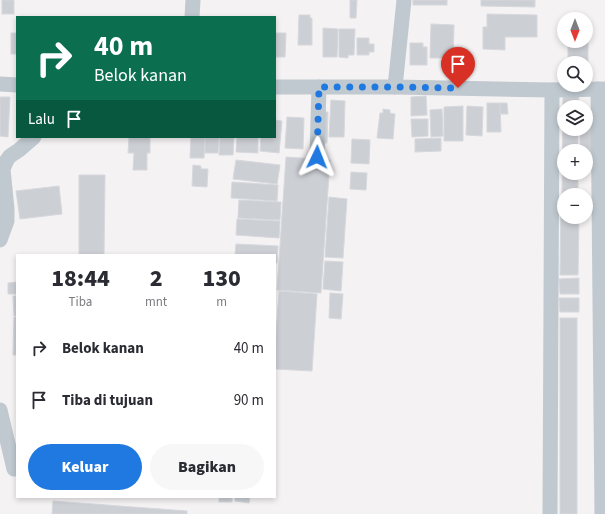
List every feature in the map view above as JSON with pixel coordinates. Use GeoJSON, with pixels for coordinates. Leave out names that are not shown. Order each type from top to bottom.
{"type":"FeatureCollection","features":[{"type":"Feature","properties":{"kind":"street"},"geometry":{"type":"LineString","coordinates":[[192,16],[193,0]]}},
{"type":"Feature","properties":{"kind":"street"},"geometry":{"type":"LineString","coordinates":[[395,87],[404,0]]}},
{"type":"Feature","properties":{"kind":"street"},"geometry":{"type":"LineString","coordinates":[[0,84],[16,85]]}},
{"type":"Feature","properties":{"kind":"street"},"geometry":{"type":"LineString","coordinates":[[276,87],[395,87],[552,90],[602,89],[602,514]]}},
{"type":"Feature","properties":{"kind":"street"},"geometry":{"type":"LineString","coordinates":[[317,157],[319,87]]}},
{"type":"Feature","properties":{"kind":"street"},"geometry":{"type":"LineString","coordinates":[[550,514],[552,90]]}},
{"type":"Feature","properties":{"kind":"street"},"geometry":{"type":"LineString","coordinates":[[0,240],[7,221],[3,169],[6,160],[33,138]]}},
{"type":"Feature","properties":{"kind":"street"},"geometry":{"type":"LineString","coordinates":[[0,410],[14,469]]}},
{"type":"Feature","properties":{"kind":"building"},"geometry":{"type":"Polygon","coordinates":[[[2,0],[14,0],[14,14],[2,14],[2,0]]]}},
{"type":"Feature","properties":{"kind":"building"},"geometry":{"type":"Polygon","coordinates":[[[350,0],[357,0],[356,18],[350,18],[350,0]]]}},
{"type":"Feature","properties":{"kind":"building"},"geometry":{"type":"Polygon","coordinates":[[[413,0],[447,0],[447,5],[413,5],[413,0]]]}},
{"type":"Feature","properties":{"kind":"building"},"geometry":{"type":"Polygon","coordinates":[[[481,0],[535,0],[535,7],[481,6],[481,0]]]}},
{"type":"Feature","properties":{"kind":"building"},"geometry":{"type":"Polygon","coordinates":[[[487,14],[537,15],[537,37],[505,37],[505,50],[483,49],[483,27],[487,27],[487,14]]]}},
{"type":"Feature","properties":{"kind":"building"},"geometry":{"type":"Polygon","coordinates":[[[299,15],[310,15],[310,18],[312,18],[312,45],[298,45],[299,15]]]}},
{"type":"Feature","properties":{"kind":"building"},"geometry":{"type":"Polygon","coordinates":[[[431,24],[454,25],[453,58],[430,58],[431,24]]]}},
{"type":"Feature","properties":{"kind":"building"},"geometry":{"type":"Polygon","coordinates":[[[323,28],[338,29],[337,57],[323,57],[323,28]]]}},
{"type":"Feature","properties":{"kind":"building"},"geometry":{"type":"Polygon","coordinates":[[[339,29],[355,29],[354,55],[348,55],[348,58],[339,57],[339,29]]]}},
{"type":"Feature","properties":{"kind":"building"},"geometry":{"type":"Polygon","coordinates":[[[11,33],[16,33],[16,54],[11,54],[11,33]]]}},
{"type":"Feature","properties":{"kind":"building"},"geometry":{"type":"Polygon","coordinates":[[[276,33],[286,33],[285,57],[276,57],[276,33]]]}},
{"type":"Feature","properties":{"kind":"building"},"geometry":{"type":"Polygon","coordinates":[[[357,38],[369,38],[369,44],[374,44],[374,52],[369,52],[369,55],[357,55],[357,38]]]}},
{"type":"Feature","properties":{"kind":"building"},"geometry":{"type":"Polygon","coordinates":[[[410,43],[423,43],[423,47],[427,47],[427,65],[410,65],[410,43]]]}},
{"type":"Feature","properties":{"kind":"building"},"geometry":{"type":"Polygon","coordinates":[[[568,48],[588,48],[588,56],[568,56],[568,48]]]}},
{"type":"Feature","properties":{"kind":"building"},"geometry":{"type":"Polygon","coordinates":[[[426,96],[427,115],[411,116],[411,97],[426,96]]]}},
{"type":"Feature","properties":{"kind":"building"},"geometry":{"type":"Polygon","coordinates":[[[563,96],[579,96],[579,100],[563,100],[563,96]]]}},
{"type":"Feature","properties":{"kind":"building"},"geometry":{"type":"Polygon","coordinates":[[[0,97],[10,97],[8,137],[0,136],[0,97]]]}},
{"type":"Feature","properties":{"kind":"building"},"geometry":{"type":"Polygon","coordinates":[[[331,100],[345,101],[344,137],[329,137],[331,100]]]}},
{"type":"Feature","properties":{"kind":"building"},"geometry":{"type":"Polygon","coordinates":[[[487,103],[500,103],[501,132],[487,132],[487,103]]]}},
{"type":"Feature","properties":{"kind":"building"},"geometry":{"type":"Polygon","coordinates":[[[500,103],[507,103],[508,114],[500,114],[500,103]]]}},
{"type":"Feature","properties":{"kind":"building"},"geometry":{"type":"Polygon","coordinates":[[[463,106],[463,141],[444,141],[444,107],[463,106]]]}},
{"type":"Feature","properties":{"kind":"building"},"geometry":{"type":"Polygon","coordinates":[[[467,106],[483,107],[482,136],[466,135],[467,106]]]}},
{"type":"Feature","properties":{"kind":"building"},"geometry":{"type":"Polygon","coordinates":[[[383,109],[390,110],[390,113],[395,114],[393,139],[377,138],[380,113],[383,113],[383,109]]]}},
{"type":"Feature","properties":{"kind":"building"},"geometry":{"type":"Polygon","coordinates":[[[442,109],[443,136],[431,137],[430,110],[442,109]]]}},
{"type":"Feature","properties":{"kind":"building"},"geometry":{"type":"Polygon","coordinates":[[[320,112],[328,112],[327,143],[319,143],[320,112]]]}},
{"type":"Feature","properties":{"kind":"building"},"geometry":{"type":"Polygon","coordinates":[[[287,117],[304,118],[303,149],[285,148],[287,117]]]}},
{"type":"Feature","properties":{"kind":"building"},"geometry":{"type":"Polygon","coordinates":[[[411,119],[428,119],[428,136],[412,137],[411,119]]]}},
{"type":"Feature","properties":{"kind":"building"},"geometry":{"type":"Polygon","coordinates":[[[276,120],[282,121],[279,153],[260,151],[261,138],[276,138],[276,120]]]}},
{"type":"Feature","properties":{"kind":"building"},"geometry":{"type":"Polygon","coordinates":[[[593,124],[596,124],[596,153],[593,153],[593,144],[580,144],[580,136],[593,136],[593,124]]]}},
{"type":"Feature","properties":{"kind":"building"},"geometry":{"type":"Polygon","coordinates":[[[563,136],[578,136],[578,144],[563,144],[563,136]]]}},
{"type":"Feature","properties":{"kind":"building"},"geometry":{"type":"Polygon","coordinates":[[[129,138],[150,138],[150,153],[147,153],[147,170],[133,170],[134,153],[128,153],[129,138]]]}},
{"type":"Feature","properties":{"kind":"building"},"geometry":{"type":"Polygon","coordinates":[[[191,138],[205,138],[204,158],[190,158],[191,138]]]}},
{"type":"Feature","properties":{"kind":"building"},"geometry":{"type":"Polygon","coordinates":[[[205,138],[219,138],[218,153],[205,153],[205,138]]]}},
{"type":"Feature","properties":{"kind":"building"},"geometry":{"type":"Polygon","coordinates":[[[220,138],[234,138],[233,155],[219,155],[220,138]]]}},
{"type":"Feature","properties":{"kind":"building"},"geometry":{"type":"Polygon","coordinates":[[[237,138],[258,138],[258,153],[236,152],[237,138]]]}},
{"type":"Feature","properties":{"kind":"building"},"geometry":{"type":"Polygon","coordinates":[[[441,138],[441,151],[415,152],[415,139],[441,138]]]}},
{"type":"Feature","properties":{"kind":"building"},"geometry":{"type":"Polygon","coordinates":[[[352,139],[370,140],[369,164],[351,163],[352,139]]]}},
{"type":"Feature","properties":{"kind":"building"},"geometry":{"type":"Polygon","coordinates":[[[286,157],[330,160],[321,293],[277,290],[286,157]]]}},
{"type":"Feature","properties":{"kind":"building"},"geometry":{"type":"Polygon","coordinates":[[[236,160],[280,165],[277,184],[233,179],[236,160]]]}},
{"type":"Feature","properties":{"kind":"building"},"geometry":{"type":"Polygon","coordinates":[[[193,165],[201,166],[201,169],[208,169],[207,187],[192,186],[193,165]]]}},
{"type":"Feature","properties":{"kind":"building"},"geometry":{"type":"Polygon","coordinates":[[[351,172],[367,173],[366,190],[350,189],[351,172]]]}},
{"type":"Feature","properties":{"kind":"building"},"geometry":{"type":"Polygon","coordinates":[[[79,175],[105,175],[104,254],[79,254],[79,175]]]}},
{"type":"Feature","properties":{"kind":"building"},"geometry":{"type":"Polygon","coordinates":[[[562,180],[578,180],[578,188],[562,188],[562,180]]]}},
{"type":"Feature","properties":{"kind":"building"},"geometry":{"type":"Polygon","coordinates":[[[232,182],[278,185],[277,201],[231,198],[232,182]]]}},
{"type":"Feature","properties":{"kind":"building"},"geometry":{"type":"Polygon","coordinates":[[[59,186],[62,214],[20,219],[16,191],[59,186]]]}},
{"type":"Feature","properties":{"kind":"building"},"geometry":{"type":"Polygon","coordinates":[[[329,197],[347,199],[343,258],[325,257],[329,197]]]}},
{"type":"Feature","properties":{"kind":"building"},"geometry":{"type":"Polygon","coordinates":[[[239,200],[281,202],[280,220],[238,218],[239,200]]]}},
{"type":"Feature","properties":{"kind":"building"},"geometry":{"type":"Polygon","coordinates":[[[237,219],[280,221],[279,238],[236,235],[237,219]]]}},
{"type":"Feature","properties":{"kind":"building"},"geometry":{"type":"Polygon","coordinates":[[[561,224],[579,224],[578,275],[560,275],[561,224]]]}},
{"type":"Feature","properties":{"kind":"building"},"geometry":{"type":"Polygon","coordinates":[[[236,244],[278,246],[277,263],[276,254],[235,254],[236,244]]]}},
{"type":"Feature","properties":{"kind":"building"},"geometry":{"type":"Polygon","coordinates":[[[325,261],[343,262],[341,291],[323,289],[325,261]]]}},
{"type":"Feature","properties":{"kind":"building"},"geometry":{"type":"Polygon","coordinates":[[[579,278],[579,294],[560,294],[559,279],[579,278]]]}},
{"type":"Feature","properties":{"kind":"building"},"geometry":{"type":"Polygon","coordinates":[[[16,282],[16,294],[8,294],[8,283],[16,282]]]}},
{"type":"Feature","properties":{"kind":"building"},"geometry":{"type":"Polygon","coordinates":[[[279,291],[317,294],[312,371],[276,369],[276,335],[279,291]]]}},
{"type":"Feature","properties":{"kind":"building"},"geometry":{"type":"Polygon","coordinates":[[[330,293],[343,294],[341,319],[329,318],[330,293]]]}},
{"type":"Feature","properties":{"kind":"building"},"geometry":{"type":"Polygon","coordinates":[[[13,296],[16,296],[16,316],[14,316],[13,296]]]}},
{"type":"Feature","properties":{"kind":"building"},"geometry":{"type":"Polygon","coordinates":[[[559,298],[579,298],[579,312],[560,312],[559,298]]]}},
{"type":"Feature","properties":{"kind":"building"},"geometry":{"type":"Polygon","coordinates":[[[14,317],[16,317],[16,355],[13,355],[14,317]]]}},
{"type":"Feature","properties":{"kind":"building"},"geometry":{"type":"Polygon","coordinates":[[[560,318],[577,318],[577,514],[560,514],[560,318]]]}},
{"type":"Feature","properties":{"kind":"building"},"geometry":{"type":"Polygon","coordinates":[[[219,498],[232,498],[232,502],[219,502],[219,498]]]}},
{"type":"Feature","properties":{"kind":"building"},"geometry":{"type":"Polygon","coordinates":[[[235,498],[250,498],[249,503],[235,501],[235,498]]]}},
{"type":"Feature","properties":{"kind":"building"},"geometry":{"type":"Polygon","coordinates":[[[53,501],[187,511],[187,514],[52,514],[53,501]]]}},
{"type":"Feature","properties":{"kind":"route"},"geometry":{"type":"LineString","coordinates":[[317,157],[319,87],[458,88]]}}]}
